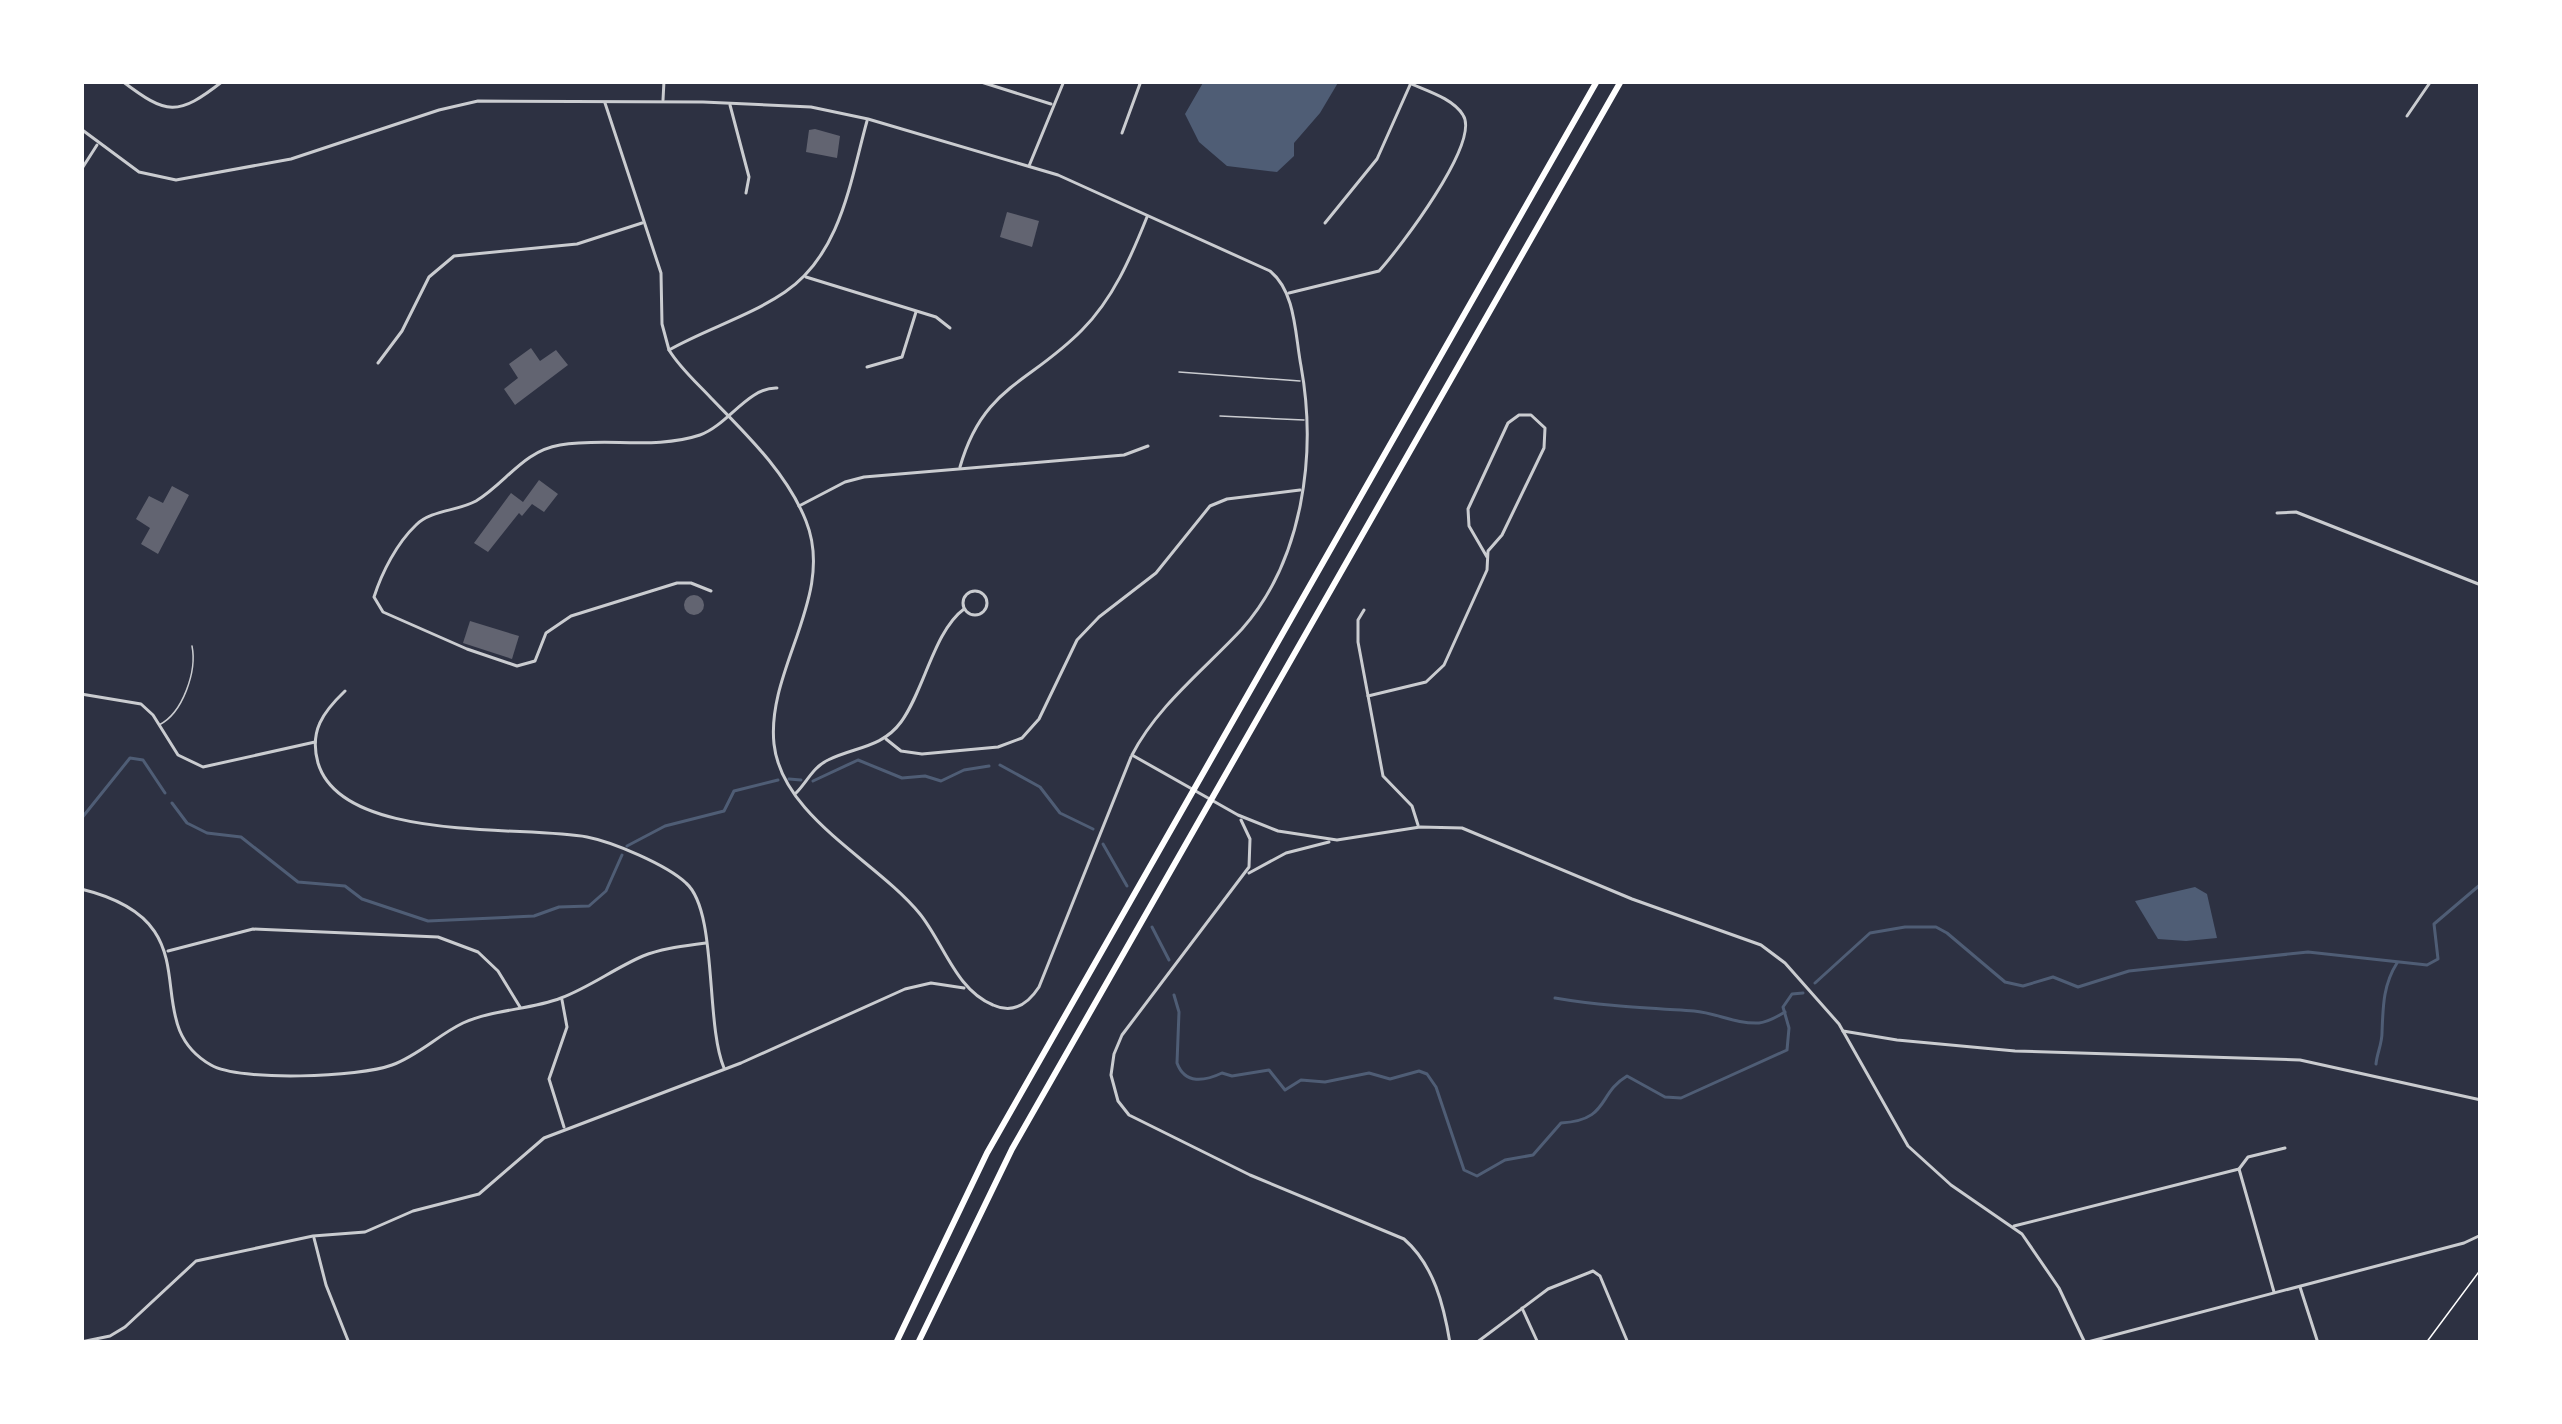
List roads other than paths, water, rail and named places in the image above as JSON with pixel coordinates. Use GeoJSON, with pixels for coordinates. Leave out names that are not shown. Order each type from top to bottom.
{"type":"FeatureCollection","features":[{"type":"Feature","properties":{"kind":"highway"},"geometry":{"type":"LineString","coordinates":[[896,1343],[986,1153],[1598,81]]}},
{"type":"Feature","properties":{"kind":"highway"},"geometry":{"type":"LineString","coordinates":[[920,1343],[1012,1149],[1622,81]]}},
{"type":"Feature","properties":{"kind":"street"},"geometry":{"type":"LineString","coordinates":[[122,81],[150,103],[171,108],[196,102],[223,81]]}},
{"type":"Feature","properties":{"kind":"street"},"geometry":{"type":"LineString","coordinates":[[663,101],[664,81]]}},
{"type":"Feature","properties":{"kind":"street"},"geometry":{"type":"LineString","coordinates":[[978,81],[1053,105]]}},
{"type":"Feature","properties":{"kind":"street"},"geometry":{"type":"LineString","coordinates":[[1029,166],[1064,81]]}},
{"type":"Feature","properties":{"kind":"street"},"geometry":{"type":"LineString","coordinates":[[1122,133],[1141,81]]}},
{"type":"Feature","properties":{"kind":"street"},"geometry":{"type":"LineString","coordinates":[[2407,116],[2431,81]]}},
{"type":"Feature","properties":{"kind":"street"},"geometry":{"type":"LineString","coordinates":[[1287,294],[1379,272],[1453,165],[1467,132],[1464,115],[1450,102],[1408,82],[1377,158],[1325,224]]}},
{"type":"Feature","properties":{"kind":"street"},"geometry":{"type":"LineString","coordinates":[[81,130],[139,172],[156,178],[196,178],[291,160],[478,101],[730,103],[811,107],[868,119],[1029,166],[1148,214],[1279,278],[1287,294],[1308,420],[1304,490],[1286,554],[1259,607],[1156,719],[1132,755],[1034,994],[1022,1005],[1006,1009],[966,988],[931,983],[905,989],[724,1070],[565,1130],[530,1148],[499,1181],[479,1194],[413,1211],[365,1232],[313,1236],[196,1261],[125,1328],[81,1342]]}},
{"type":"Feature","properties":{"kind":"street"},"geometry":{"type":"LineString","coordinates":[[605,101],[661,273],[662,324],[669,350],[778,473],[800,506],[810,533],[813,575],[774,729],[778,764],[793,796],[905,898],[950,956],[966,988]]}},
{"type":"Feature","properties":{"kind":"street"},"geometry":{"type":"LineString","coordinates":[[730,103],[749,177],[746,193]]}},
{"type":"Feature","properties":{"kind":"street"},"geometry":{"type":"LineString","coordinates":[[669,350],[767,302],[804,276],[830,242],[868,119]]}},
{"type":"Feature","properties":{"kind":"street"},"geometry":{"type":"LineString","coordinates":[[81,170],[97,145]]}},
{"type":"Feature","properties":{"kind":"street"},"geometry":{"type":"LineString","coordinates":[[959,469],[971,433],[989,404],[1058,352],[1102,306],[1148,214]]}},
{"type":"Feature","properties":{"kind":"street"},"geometry":{"type":"LineString","coordinates":[[378,362],[402,331],[429,277],[454,256],[577,244],[644,223]]}},
{"type":"Feature","properties":{"kind":"street"},"geometry":{"type":"LineString","coordinates":[[804,276],[936,317],[950,328]]}},
{"type":"Feature","properties":{"kind":"street"},"geometry":{"type":"LineString","coordinates":[[867,367],[902,357],[916,310]]}},
{"type":"Feature","properties":{"kind":"street"},"geometry":{"type":"LineString","coordinates":[[711,591],[691,583],[677,584],[571,616],[552,627],[535,661],[524,666],[410,625],[382,612],[374,597],[393,556],[416,524],[479,499],[518,464],[543,450],[566,443],[694,437],[730,418],[759,390],[777,388]]}},
{"type":"Feature","properties":{"kind":"street"},"geometry":{"type":"LineString","coordinates":[[1368,696],[1421,684],[1440,670],[1484,576],[1487,557],[1544,447],[1545,428],[1531,415],[1519,415],[1508,423],[1469,504],[1469,526],[1487,557]]}},
{"type":"Feature","properties":{"kind":"street"},"geometry":{"type":"LineString","coordinates":[[800,506],[864,477],[1124,455],[1148,446]]}},
{"type":"Feature","properties":{"kind":"street"},"geometry":{"type":"LineString","coordinates":[[886,739],[901,751],[922,754],[998,747],[1022,738],[1040,718],[1077,640],[1156,573],[1210,506],[1304,490]]}},
{"type":"Feature","properties":{"kind":"street"},"geometry":{"type":"LineString","coordinates":[[2277,513],[2294,511],[2481,585]]}},
{"type":"Feature","properties":{"kind":"street"},"geometry":{"type":"LineString","coordinates":[[969,593],[985,597],[981,614],[973,616],[964,609],[969,593]]}},
{"type":"Feature","properties":{"kind":"street"},"geometry":{"type":"LineString","coordinates":[[793,796],[820,764],[886,739],[906,714],[950,623],[964,609]]}},
{"type":"Feature","properties":{"kind":"street"},"geometry":{"type":"LineString","coordinates":[[1364,610],[1357,634],[1385,781],[1412,806],[1419,827]]}},
{"type":"Feature","properties":{"kind":"street"},"geometry":{"type":"LineString","coordinates":[[345,691],[320,719],[315,742],[320,768],[330,785],[353,805],[448,826],[592,838],[681,878],[700,902],[715,1042],[724,1070]]}},
{"type":"Feature","properties":{"kind":"street"},"geometry":{"type":"LineString","coordinates":[[81,694],[134,701],[159,724],[178,755],[203,767],[315,742]]}},
{"type":"Feature","properties":{"kind":"street"},"geometry":{"type":"LineString","coordinates":[[1132,755],[1238,815],[1288,834],[1337,841]]}},
{"type":"Feature","properties":{"kind":"street"},"geometry":{"type":"LineString","coordinates":[[1238,815],[1251,847],[1245,876]]}},
{"type":"Feature","properties":{"kind":"street"},"geometry":{"type":"LineString","coordinates":[[1450,1343],[1437,1290],[1411,1244],[1394,1232],[1308,1200],[1129,1115],[1118,1101],[1111,1068],[1122,1035],[1245,876],[1286,854],[1419,827],[1462,828],[1632,899],[1748,937],[1785,963],[1843,1030],[1907,1146],[1951,1185],[2014,1226],[2048,1270],[2084,1343],[2481,1235]]}},
{"type":"Feature","properties":{"kind":"street"},"geometry":{"type":"LineString","coordinates":[[82,891],[131,911],[157,932],[166,951],[173,1008],[184,1039],[209,1064],[236,1075],[370,1071],[419,1053],[464,1023],[561,998],[647,954],[706,943]]}},
{"type":"Feature","properties":{"kind":"street"},"geometry":{"type":"LineString","coordinates":[[166,951],[253,929],[438,937],[478,952],[498,971],[521,1009]]}},
{"type":"Feature","properties":{"kind":"street"},"geometry":{"type":"LineString","coordinates":[[561,998],[567,1027],[549,1079],[565,1130]]}},
{"type":"Feature","properties":{"kind":"street"},"geometry":{"type":"LineString","coordinates":[[1843,1030],[2010,1050],[2303,1061],[2481,1100]]}},
{"type":"Feature","properties":{"kind":"street"},"geometry":{"type":"LineString","coordinates":[[2014,1226],[2240,1169],[2248,1157],[2285,1148]]}},
{"type":"Feature","properties":{"kind":"street"},"geometry":{"type":"LineString","coordinates":[[2240,1169],[2274,1294]]}},
{"type":"Feature","properties":{"kind":"street"},"geometry":{"type":"LineString","coordinates":[[313,1236],[326,1285],[350,1343]]}},
{"type":"Feature","properties":{"kind":"street"},"geometry":{"type":"LineString","coordinates":[[1476,1343],[1564,1280],[1597,1272],[1628,1343]]}},
{"type":"Feature","properties":{"kind":"street"},"geometry":{"type":"LineString","coordinates":[[2300,1287],[2318,1343]]}},
{"type":"Feature","properties":{"kind":"street"},"geometry":{"type":"LineString","coordinates":[[1522,1308],[1538,1343]]}},
{"type":"Feature","properties":{"kind":"street"},"geometry":{"type":"LineString","coordinates":[[2115,1335],[2117,1343]]}},
{"type":"Feature","properties":{"kind":"lane"},"geometry":{"type":"LineString","coordinates":[[1179,372],[1304,381]]}},
{"type":"Feature","properties":{"kind":"lane"},"geometry":{"type":"LineString","coordinates":[[1220,416],[1308,420]]}},
{"type":"Feature","properties":{"kind":"lane"},"geometry":{"type":"LineString","coordinates":[[159,724],[172,718],[178,706],[195,663],[192,646]]}},
{"type":"Feature","properties":{"kind":"water"},"geometry":{"type":"Polygon","coordinates":[[[1204,81],[1339,81],[1294,143],[1294,156],[1277,172],[1227,166],[1199,142],[1185,114],[1204,81]]]}},
{"type":"Feature","properties":{"kind":"water"},"geometry":{"type":"Polygon","coordinates":[[[2195,887],[2207,894],[2217,938],[2158,939],[2135,901],[2195,887]]]}},
{"type":"Feature","properties":{"kind":"waterway"},"geometry":{"type":"LineString","coordinates":[[81,819],[130,758],[143,760],[165,793]]}},
{"type":"Feature","properties":{"kind":"waterway"},"geometry":{"type":"LineString","coordinates":[[813,781],[858,760],[902,778],[925,776],[941,781],[964,770],[989,766]]}},
{"type":"Feature","properties":{"kind":"waterway"},"geometry":{"type":"LineString","coordinates":[[1000,765],[1040,787],[1060,813],[1093,829]]}},
{"type":"Feature","properties":{"kind":"waterway"},"geometry":{"type":"LineString","coordinates":[[789,779],[801,780]]}},
{"type":"Feature","properties":{"kind":"waterway"},"geometry":{"type":"LineString","coordinates":[[627,846],[665,826],[724,811],[734,791],[778,780]]}},
{"type":"Feature","properties":{"kind":"waterway"},"geometry":{"type":"LineString","coordinates":[[172,803],[187,823],[207,833],[241,837],[298,882],[345,886],[362,899],[428,921],[534,916],[559,907],[589,906],[606,891],[622,855]]}},
{"type":"Feature","properties":{"kind":"waterway"},"geometry":{"type":"LineString","coordinates":[[1103,844],[1127,886]]}},
{"type":"Feature","properties":{"kind":"waterway"},"geometry":{"type":"LineString","coordinates":[[1815,983],[1870,933],[1905,927],[1936,927],[2005,982],[2023,986],[2053,977],[2078,987],[2129,971],[2308,952],[2427,965],[2438,959],[2434,924],[2481,884]]}},
{"type":"Feature","properties":{"kind":"waterway"},"geometry":{"type":"LineString","coordinates":[[1152,927],[1169,960]]}},
{"type":"Feature","properties":{"kind":"waterway"},"geometry":{"type":"LineString","coordinates":[[2376,1064],[2386,988],[2397,963]]}},
{"type":"Feature","properties":{"kind":"waterway"},"geometry":{"type":"LineString","coordinates":[[1174,995],[1179,1012],[1177,1063],[1190,1078],[1269,1070],[1285,1090],[1301,1080],[1325,1082],[1369,1073],[1390,1079],[1419,1071],[1436,1087],[1464,1170],[1477,1176],[1505,1160],[1533,1155],[1561,1123],[1596,1112],[1627,1076],[1665,1097],[1681,1098],[1787,1050],[1789,1028],[1783,1007],[1792,994],[1803,993]]}},
{"type":"Feature","properties":{"kind":"waterway"},"geometry":{"type":"LineString","coordinates":[[1555,998],[1694,1011],[1750,1023],[1766,1022],[1785,1012]]}}]}
